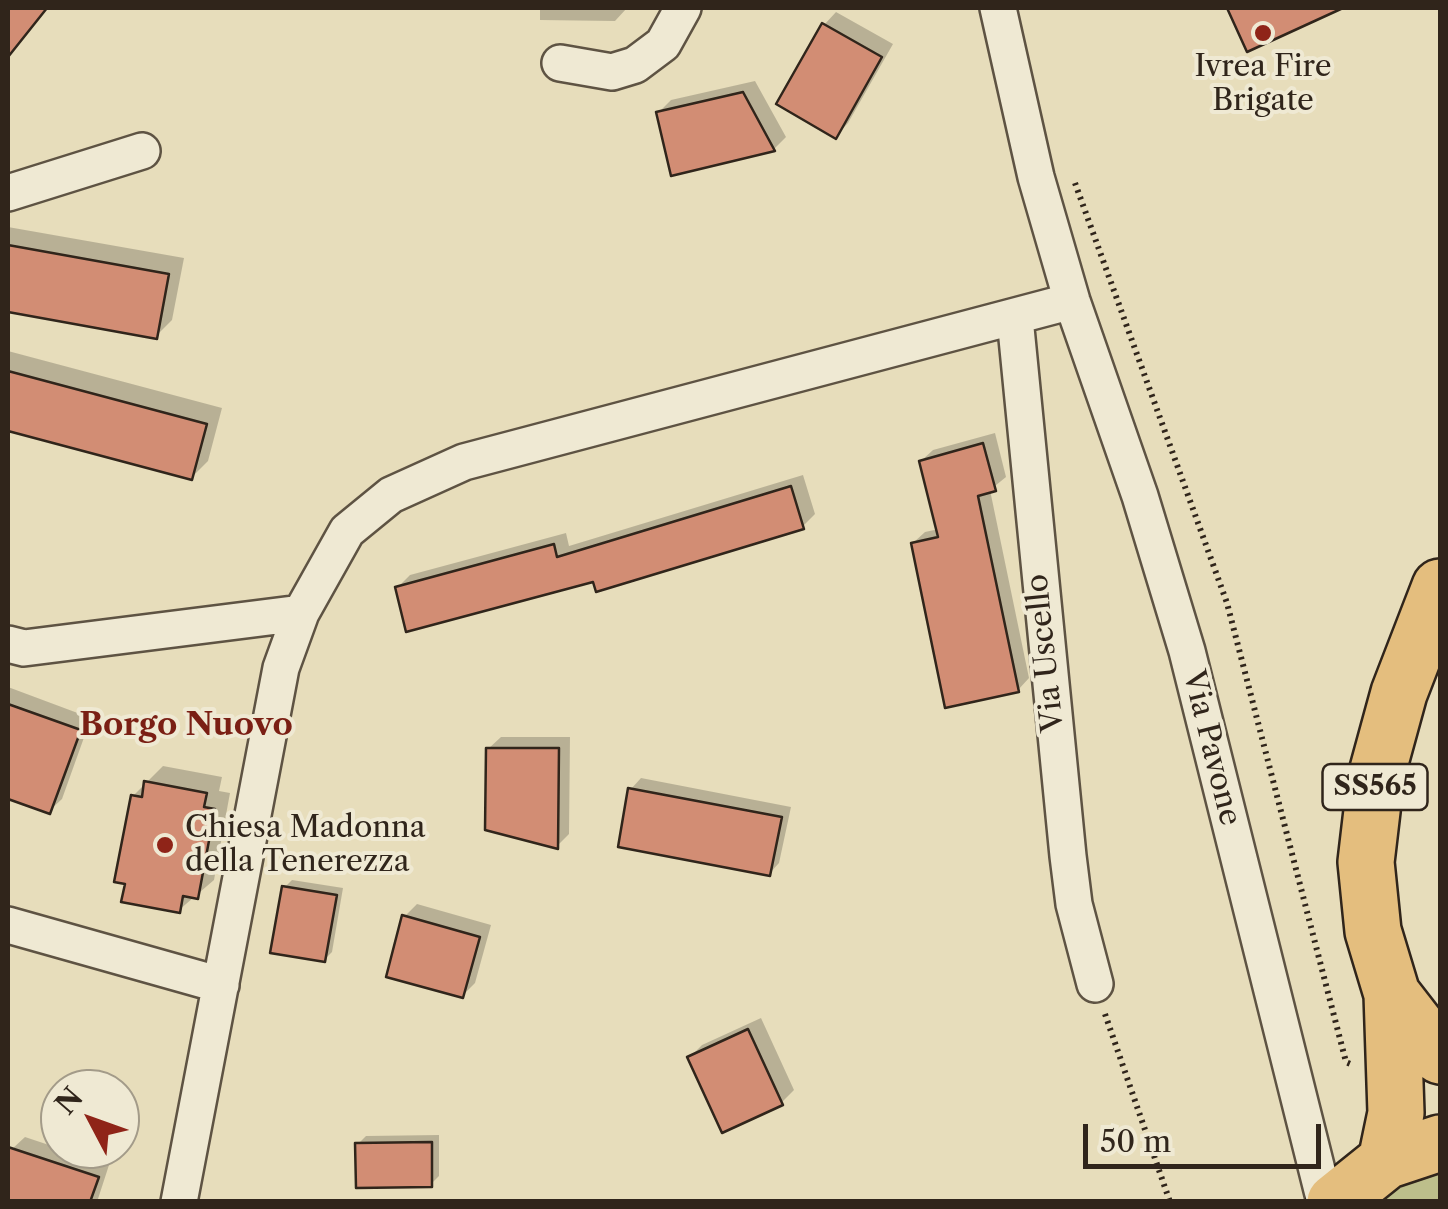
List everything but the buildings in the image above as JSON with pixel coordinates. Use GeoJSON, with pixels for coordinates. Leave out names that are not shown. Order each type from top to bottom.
{"type":"FeatureCollection","features":[{"type":"Feature","properties":{"kind":"main road","name":"SS565"},"geometry":{"type":"LineString","coordinates":[[1418,1061],[1373,931],[1366,862],[1376,777],[1399,693],[1440,587]]}},
{"type":"Feature","properties":{"kind":"main road"},"geometry":{"type":"LineString","coordinates":[[1386,1160],[1396,1113],[1418,1061]]}},
{"type":"Feature","properties":{"kind":"main road"},"geometry":{"type":"LineString","coordinates":[[1335,1202],[1386,1160],[1440,1143]]}},
{"type":"Feature","properties":{"kind":"street"},"geometry":{"type":"LineString","coordinates":[[560,63],[612,72],[635,65],[663,44],[683,8]]}},
{"type":"Feature","properties":{"kind":"street","name":"Via Pavone"},"geometry":{"type":"LineString","coordinates":[[998,8],[1036,176],[1072,301],[1140,496],[1186,652],[1325,1202]]}},
{"type":"Feature","properties":{"kind":"street"},"geometry":{"type":"LineString","coordinates":[[8,192],[142,151]]}},
{"type":"Feature","properties":{"kind":"street"},"geometry":{"type":"LineString","coordinates":[[179,1202],[281,668],[301,613],[347,532],[391,495],[464,462],[1072,301]]}},
{"type":"Feature","properties":{"kind":"street","name":"Via Uscello"},"geometry":{"type":"LineString","coordinates":[[1015,318],[1068,856],[1074,904],[1095,984]]}},
{"type":"Feature","properties":{"kind":"street"},"geometry":{"type":"LineString","coordinates":[[8,644],[24,648],[301,613]]}},
{"type":"Feature","properties":{"kind":"street"},"geometry":{"type":"LineString","coordinates":[[8,925],[221,985]]}},
{"type":"Feature","properties":{"kind":"path"},"geometry":{"type":"LineString","coordinates":[[1071,173],[1228,603],[1346,1062],[1371,1072],[1418,1061]]}},
{"type":"Feature","properties":{"kind":"path"},"geometry":{"type":"LineString","coordinates":[[1095,984],[1170,1202]]}},
{"type":"Feature","properties":{"kind":"green space"},"geometry":{"type":"Polygon","coordinates":[[[1440,1173],[1440,1201],[1376,1202],[1414,1180],[1440,1173]]]}},
{"type":"Feature","properties":{"kind":"place","name":"Ivrea Fire Brigate"},"geometry":{"type":"Point","coordinates":[1263,33]}},
{"type":"Feature","properties":{"kind":"place","name":"Chiesa Madonna della Tenerezza"},"geometry":{"type":"Point","coordinates":[165,845]}},
{"type":"Feature","properties":{"kind":"district","name":"Borgo Nuovo"},"geometry":{"type":"Point","coordinates":[186,726]}}]}
